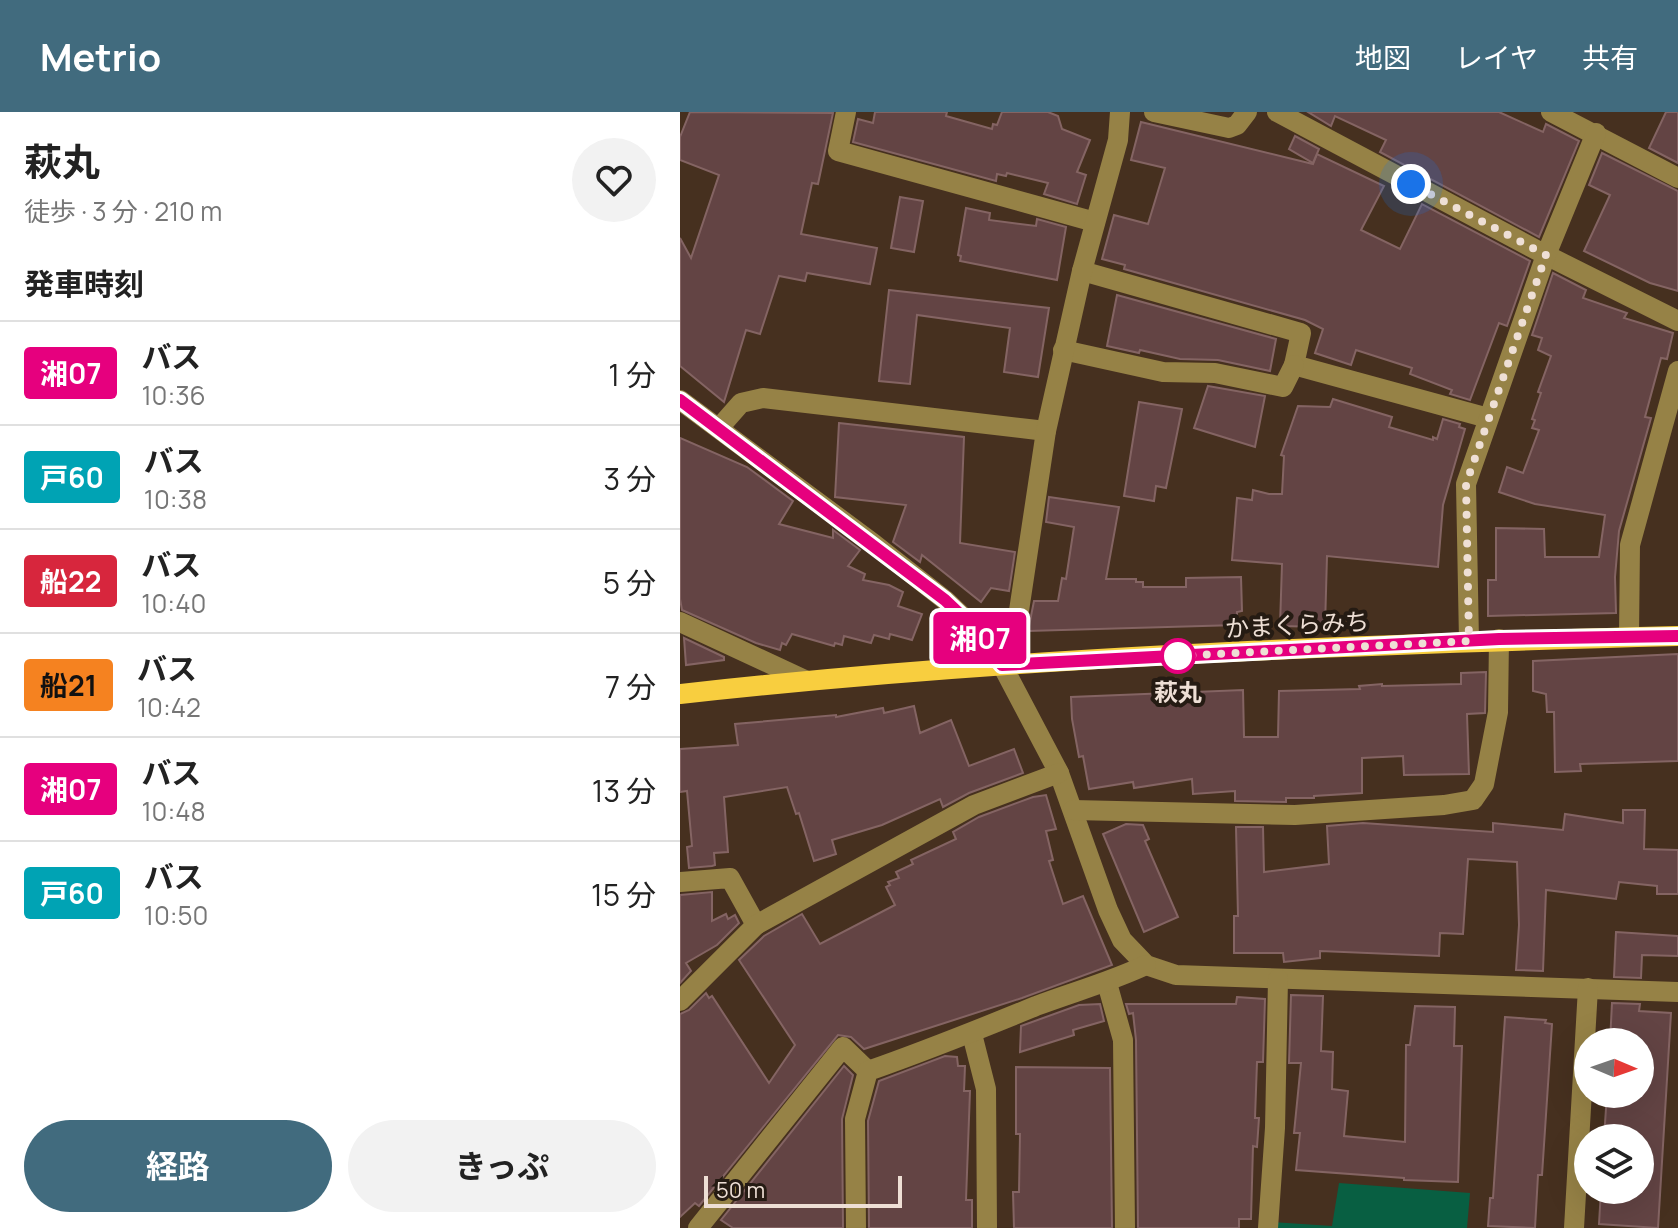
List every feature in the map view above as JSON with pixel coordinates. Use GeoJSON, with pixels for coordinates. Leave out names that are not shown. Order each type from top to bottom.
{"type":"FeatureCollection","features":[{"type":"Feature","properties":{"kind":"main road","name":"かまくらみち"},"geometry":{"type":"LineString","coordinates":[[680,694],[805,680],[1002,665],[1499,639],[1678,636]]}},
{"type":"Feature","properties":{"kind":"street"},"geometry":{"type":"LineString","coordinates":[[846,112],[838,151],[1095,222]]}},
{"type":"Feature","properties":{"kind":"street"},"geometry":{"type":"LineString","coordinates":[[1017,624],[1046,431],[1082,271],[1118,140],[1120,112]]}},
{"type":"Feature","properties":{"kind":"street"},"geometry":{"type":"LineString","coordinates":[[1154,112],[1229,128],[1237,125],[1247,112]]}},
{"type":"Feature","properties":{"kind":"street"},"geometry":{"type":"LineString","coordinates":[[1277,112],[1546,255],[1678,321]]}},
{"type":"Feature","properties":{"kind":"street"},"geometry":{"type":"LineString","coordinates":[[1551,112],[1678,178]]}},
{"type":"Feature","properties":{"kind":"street"},"geometry":{"type":"LineString","coordinates":[[1469,641],[1466,484],[1546,255],[1596,133]]}},
{"type":"Feature","properties":{"kind":"street"},"geometry":{"type":"LineString","coordinates":[[1063,350],[1163,372],[1215,373],[1283,387],[1294,365],[1301,333],[1082,271]]}},
{"type":"Feature","properties":{"kind":"street"},"geometry":{"type":"LineString","coordinates":[[1294,365],[1488,418]]}},
{"type":"Feature","properties":{"kind":"street"},"geometry":{"type":"LineString","coordinates":[[1629,637],[1630,545],[1678,371]]}},
{"type":"Feature","properties":{"kind":"street"},"geometry":{"type":"LineString","coordinates":[[719,428],[741,403],[763,398],[1046,431]]}},
{"type":"Feature","properties":{"kind":"street"},"geometry":{"type":"LineString","coordinates":[[680,400],[945,600],[965,619],[1002,665],[1059,773],[1108,910],[1122,940],[1146,965],[1176,975],[1678,992]]}},
{"type":"Feature","properties":{"kind":"street"},"geometry":{"type":"LineString","coordinates":[[680,622],[805,680]]}},
{"type":"Feature","properties":{"kind":"street"},"geometry":{"type":"LineString","coordinates":[[1073,810],[1295,815],[1444,805],[1473,800],[1484,784],[1498,712],[1499,639]]}},
{"type":"Feature","properties":{"kind":"street"},"geometry":{"type":"LineString","coordinates":[[680,1001],[756,925],[974,805],[1059,773]]}},
{"type":"Feature","properties":{"kind":"street"},"geometry":{"type":"LineString","coordinates":[[680,882],[730,878],[756,925]]}},
{"type":"Feature","properties":{"kind":"street"},"geometry":{"type":"LineString","coordinates":[[868,1071],[972,1034],[1039,1005],[1107,983],[1146,965]]}},
{"type":"Feature","properties":{"kind":"street"},"geometry":{"type":"LineString","coordinates":[[1268,1228],[1275,1128],[1278,979]]}},
{"type":"Feature","properties":{"kind":"street"},"geometry":{"type":"LineString","coordinates":[[1107,983],[1123,1040],[1125,1228]]}},
{"type":"Feature","properties":{"kind":"street"},"geometry":{"type":"LineString","coordinates":[[1574,1228],[1588,988]]}},
{"type":"Feature","properties":{"kind":"street"},"geometry":{"type":"LineString","coordinates":[[972,1034],[986,1089],[987,1228]]}},
{"type":"Feature","properties":{"kind":"street"},"geometry":{"type":"LineString","coordinates":[[698,1228],[843,1047],[868,1071]]}},
{"type":"Feature","properties":{"kind":"street"},"geometry":{"type":"LineString","coordinates":[[856,1228],[855,1119],[868,1071]]}},
{"type":"Feature","properties":{"kind":"green space"},"geometry":{"type":"Polygon","coordinates":[[[1339,1183],[1470,1193],[1467,1228],[1272,1228],[1272,1222],[1332,1226],[1339,1183]]]}},
{"type":"Feature","properties":{"kind":"building"},"geometry":{"type":"Polygon","coordinates":[[[690,112],[833,113],[818,184],[812,183],[801,234],[877,248],[870,284],[807,273],[805,281],[779,276],[760,334],[746,330],[724,402],[680,366],[680,238],[691,258],[719,175],[680,160],[680,137],[690,112]]]}},
{"type":"Feature","properties":{"kind":"building"},"geometry":{"type":"Polygon","coordinates":[[[875,112],[947,112],[946,116],[992,129],[1002,112],[1048,112],[1058,116],[1062,129],[1090,140],[1077,172],[1086,175],[1077,204],[1044,194],[1048,183],[1007,173],[1006,176],[997,174],[996,181],[853,142],[858,119],[873,123],[875,112]]]}},
{"type":"Feature","properties":{"kind":"building"},"geometry":{"type":"Polygon","coordinates":[[[1308,112],[1499,112],[1543,132],[1546,124],[1579,141],[1539,237],[1380,152],[1386,140],[1335,116],[1331,126],[1308,112]]]}},
{"type":"Feature","properties":{"kind":"building"},"geometry":{"type":"Polygon","coordinates":[[[1666,112],[1678,112],[1678,163],[1649,148],[1666,112]]]}},
{"type":"Feature","properties":{"kind":"building"},"geometry":{"type":"Polygon","coordinates":[[[1141,122],[1313,164],[1317,154],[1384,186],[1361,230],[1400,249],[1422,204],[1530,261],[1507,326],[1499,323],[1470,400],[1450,394],[1452,390],[1410,374],[1412,368],[1356,350],[1351,365],[1315,353],[1323,329],[1305,320],[1124,269],[1125,265],[1102,259],[1114,215],[1148,224],[1165,168],[1131,160],[1141,122]]]}},
{"type":"Feature","properties":{"kind":"building"},"geometry":{"type":"Polygon","coordinates":[[[1295,136],[1319,149],[1313,163],[1289,149],[1295,136]]]}},
{"type":"Feature","properties":{"kind":"building"},"geometry":{"type":"Polygon","coordinates":[[[1602,153],[1678,191],[1678,291],[1650,283],[1584,251],[1610,195],[1589,185],[1602,153]]]}},
{"type":"Feature","properties":{"kind":"building"},"geometry":{"type":"Polygon","coordinates":[[[900,197],[923,201],[914,252],[891,248],[900,197]]]}},
{"type":"Feature","properties":{"kind":"building"},"geometry":{"type":"Polygon","coordinates":[[[966,208],[990,213],[989,220],[1036,226],[1037,219],[1066,227],[1057,280],[960,261],[961,256],[958,255],[966,208]]]}},
{"type":"Feature","properties":{"kind":"building"},"geometry":{"type":"Polygon","coordinates":[[[1553,273],[1586,290],[1583,298],[1627,313],[1624,318],[1673,333],[1667,359],[1661,358],[1645,417],[1651,418],[1619,531],[1616,613],[1488,616],[1488,580],[1496,580],[1496,528],[1544,529],[1545,557],[1599,557],[1605,515],[1535,504],[1499,492],[1507,467],[1523,473],[1539,430],[1532,428],[1535,420],[1532,419],[1551,356],[1538,350],[1542,338],[1532,335],[1553,273]]]}},
{"type":"Feature","properties":{"kind":"building"},"geometry":{"type":"Polygon","coordinates":[[[889,290],[1049,308],[1038,377],[1004,372],[1010,328],[917,315],[910,384],[879,381],[889,290]]]}},
{"type":"Feature","properties":{"kind":"building"},"geometry":{"type":"Polygon","coordinates":[[[1117,295],[1276,339],[1270,371],[1218,360],[1180,359],[1107,346],[1117,295]]]}},
{"type":"Feature","properties":{"kind":"building"},"geometry":{"type":"Polygon","coordinates":[[[1208,386],[1265,396],[1255,447],[1194,428],[1208,386]]]}},
{"type":"Feature","properties":{"kind":"building"},"geometry":{"type":"Polygon","coordinates":[[[1333,399],[1392,417],[1389,427],[1433,440],[1433,437],[1437,439],[1443,419],[1460,424],[1459,427],[1465,429],[1443,505],[1438,567],[1327,556],[1325,627],[1280,626],[1282,564],[1232,560],[1237,498],[1252,500],[1253,490],[1282,494],[1284,456],[1281,455],[1298,406],[1330,407],[1333,399]]]}},
{"type":"Feature","properties":{"kind":"building"},"geometry":{"type":"Polygon","coordinates":[[[1139,402],[1182,409],[1166,488],[1156,486],[1154,501],[1124,496],[1139,402]]]}},
{"type":"Feature","properties":{"kind":"building"},"geometry":{"type":"Polygon","coordinates":[[[839,423],[964,437],[960,543],[1015,552],[1009,591],[991,588],[981,602],[922,555],[920,562],[893,542],[906,505],[835,497],[839,423]]]}},
{"type":"Feature","properties":{"kind":"building"},"geometry":{"type":"Polygon","coordinates":[[[680,438],[747,467],[793,501],[779,524],[833,538],[833,530],[860,550],[848,566],[865,574],[863,580],[889,585],[903,592],[898,606],[922,614],[912,640],[890,634],[889,639],[874,635],[871,643],[844,636],[842,645],[835,643],[834,646],[792,634],[786,645],[782,643],[780,650],[756,643],[682,610],[680,438]]]}},
{"type":"Feature","properties":{"kind":"building"},"geometry":{"type":"Polygon","coordinates":[[[1049,497],[1119,507],[1106,579],[1136,579],[1136,582],[1143,582],[1143,587],[1186,587],[1186,578],[1241,577],[1242,611],[1237,612],[1237,625],[1028,631],[1034,601],[1058,601],[1062,578],[1066,579],[1074,527],[1046,522],[1049,497]]]}},
{"type":"Feature","properties":{"kind":"building"},"geometry":{"type":"Polygon","coordinates":[[[684,638],[724,657],[724,660],[686,665],[684,638]]]}},
{"type":"Feature","properties":{"kind":"building"},"geometry":{"type":"Polygon","coordinates":[[[1678,654],[1678,761],[1580,764],[1581,771],[1555,772],[1554,712],[1547,712],[1546,694],[1533,691],[1533,661],[1678,654]]]}},
{"type":"Feature","properties":{"kind":"building"},"geometry":{"type":"Polygon","coordinates":[[[1486,672],[1485,713],[1467,714],[1469,774],[1404,775],[1403,756],[1362,758],[1362,793],[1286,798],[1286,802],[1235,801],[1235,791],[1193,794],[1192,779],[1134,788],[1133,782],[1089,789],[1072,719],[1071,697],[1243,690],[1244,737],[1278,737],[1279,691],[1360,689],[1359,686],[1382,684],[1461,684],[1461,673],[1486,672]]]}},
{"type":"Feature","properties":{"kind":"building"},"geometry":{"type":"Polygon","coordinates":[[[914,706],[920,733],[951,720],[969,766],[1014,749],[1023,773],[969,793],[943,807],[940,799],[882,825],[832,840],[836,854],[814,861],[787,787],[724,797],[728,852],[714,853],[715,865],[689,868],[687,847],[692,846],[687,791],[680,792],[680,749],[738,745],[735,724],[836,717],[883,708],[884,713],[914,706]]]}},
{"type":"Feature","properties":{"kind":"building"},"geometry":{"type":"Polygon","coordinates":[[[1046,795],[1056,829],[1046,831],[1053,860],[1049,861],[1063,904],[1083,896],[1112,965],[864,1049],[851,1037],[838,1035],[699,1206],[695,1203],[680,1217],[680,1014],[689,1010],[706,993],[709,998],[712,996],[769,1083],[795,1045],[739,960],[764,936],[802,914],[820,944],[895,905],[886,887],[890,885],[888,882],[899,878],[896,872],[913,864],[911,860],[956,839],[953,832],[979,817],[1046,795]]]}},
{"type":"Feature","properties":{"kind":"building"},"geometry":{"type":"Polygon","coordinates":[[[1623,810],[1645,810],[1644,849],[1678,850],[1678,894],[1657,894],[1657,886],[1619,882],[1616,899],[1546,890],[1543,971],[1516,970],[1519,925],[1517,862],[1468,859],[1463,934],[1440,933],[1439,956],[1320,951],[1320,958],[1284,962],[1283,953],[1234,953],[1234,916],[1238,916],[1236,827],[1263,827],[1264,872],[1329,864],[1327,826],[1363,823],[1493,832],[1493,823],[1563,830],[1565,814],[1623,823],[1623,810]]]}},
{"type":"Feature","properties":{"kind":"building"},"geometry":{"type":"Polygon","coordinates":[[[1126,824],[1143,825],[1149,839],[1145,841],[1178,917],[1144,932],[1103,834],[1126,824]]]}},
{"type":"Feature","properties":{"kind":"building"},"geometry":{"type":"Polygon","coordinates":[[[712,892],[712,921],[726,914],[728,919],[735,915],[739,923],[717,945],[686,963],[691,971],[680,983],[680,895],[712,892]]]}},
{"type":"Feature","properties":{"kind":"building"},"geometry":{"type":"Polygon","coordinates":[[[1616,932],[1678,936],[1678,956],[1642,955],[1641,978],[1614,977],[1616,932]]]}},
{"type":"Feature","properties":{"kind":"building"},"geometry":{"type":"Polygon","coordinates":[[[1291,995],[1323,996],[1321,1051],[1333,1052],[1332,1089],[1348,1091],[1344,1136],[1405,1142],[1406,1045],[1410,1045],[1415,1006],[1455,1007],[1454,1046],[1462,1046],[1458,1182],[1296,1170],[1300,1133],[1294,1133],[1301,1063],[1289,1063],[1291,995]]]}},
{"type":"Feature","properties":{"kind":"building"},"geometry":{"type":"Polygon","coordinates":[[[1237,997],[1265,999],[1263,1062],[1257,1062],[1255,1118],[1259,1118],[1257,1147],[1253,1146],[1251,1219],[1239,1219],[1239,1228],[1138,1228],[1136,1040],[1133,1013],[1129,1014],[1126,1004],[1236,1004],[1237,997]]]}},
{"type":"Feature","properties":{"kind":"building"},"geometry":{"type":"Polygon","coordinates":[[[1612,1003],[1640,1004],[1639,1011],[1671,1013],[1658,1228],[1599,1224],[1600,1204],[1654,1204],[1654,1124],[1605,1124],[1606,1108],[1654,1108],[1654,1028],[1611,1028],[1612,1003]]]}},
{"type":"Feature","properties":{"kind":"building"},"geometry":{"type":"Polygon","coordinates":[[[1100,1004],[1104,1021],[1073,1030],[1074,1035],[1020,1052],[1021,1026],[1079,1005],[1100,1004]]]}},
{"type":"Feature","properties":{"kind":"building"},"geometry":{"type":"Polygon","coordinates":[[[1505,1017],[1546,1020],[1545,1023],[1552,1024],[1542,1175],[1538,1175],[1535,1228],[1488,1226],[1490,1198],[1493,1198],[1505,1017]]]}},
{"type":"Feature","properties":{"kind":"building"},"geometry":{"type":"Polygon","coordinates":[[[945,1056],[957,1057],[958,1066],[965,1066],[964,1091],[970,1091],[966,1200],[972,1200],[972,1228],[869,1228],[868,1121],[879,1081],[945,1056]]]}},
{"type":"Feature","properties":{"kind":"building"},"geometry":{"type":"Polygon","coordinates":[[[844,1066],[853,1075],[842,1119],[843,1228],[733,1228],[721,1220],[844,1066]]]}},
{"type":"Feature","properties":{"kind":"building"},"geometry":{"type":"Polygon","coordinates":[[[1016,1067],[1110,1068],[1112,1228],[1014,1228],[1013,1192],[1019,1192],[1020,1134],[1016,1134],[1016,1067]]]}},
{"type":"Feature","properties":{"kind":"bus line","name":"湘07"},"geometry":{"type":"LineString","coordinates":[[680,400],[945,600],[965,619],[1002,665],[1499,639],[1678,636]]}},
{"type":"Feature","properties":{"kind":"place","name":"萩丸"},"geometry":{"type":"Point","coordinates":[1178,656]}},
{"type":"Feature","properties":{"kind":"route"},"geometry":{"type":"LineString","coordinates":[[1178,656],[1469,641],[1466,484],[1546,255],[1411,184]]}}]}
